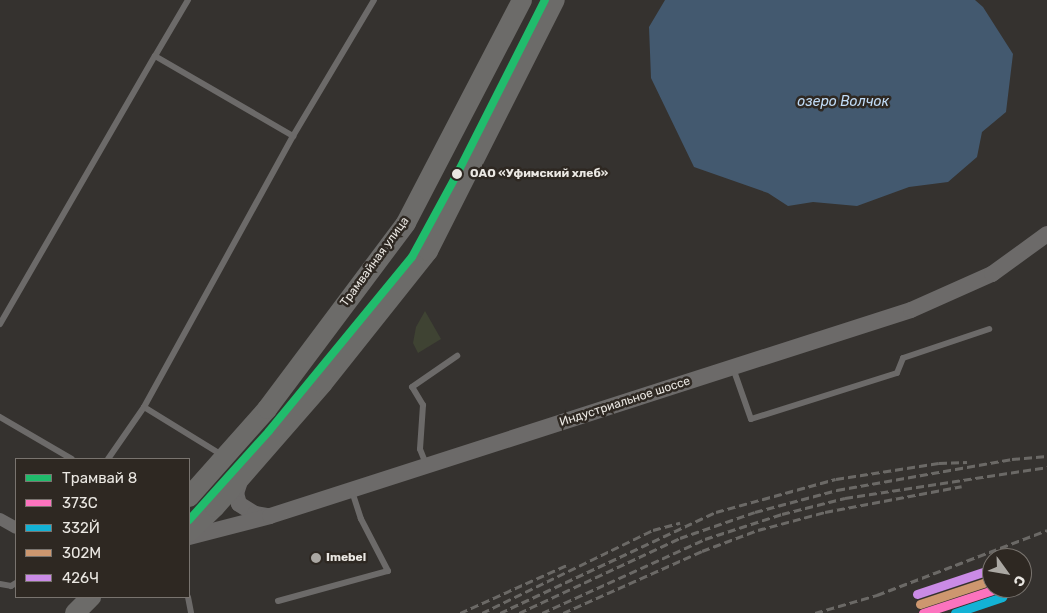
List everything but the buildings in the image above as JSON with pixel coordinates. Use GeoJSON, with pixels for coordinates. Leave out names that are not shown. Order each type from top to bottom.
{"type":"FeatureCollection","features":[{"type":"Feature","properties":{"kind":"main road","name":"Трамвайная улица"},"geometry":{"type":"LineString","coordinates":[[190,496],[267,409],[406,223],[522,0]]}},
{"type":"Feature","properties":{"kind":"main road"},"geometry":{"type":"LineString","coordinates":[[190,531],[241,478],[323,383],[428,251],[555,0]]}},
{"type":"Feature","properties":{"kind":"main road"},"geometry":{"type":"LineString","coordinates":[[75,613],[90,598]]}},
{"type":"Feature","properties":{"kind":"street","name":"Индустриальное шоссе"},"geometry":{"type":"LineString","coordinates":[[190,537],[270,516],[911,310],[992,274],[1047,234]]}},
{"type":"Feature","properties":{"kind":"street"},"geometry":{"type":"LineString","coordinates":[[241,478],[236,493],[239,504],[255,514],[270,516]]}},
{"type":"Feature","properties":{"kind":"street"},"geometry":{"type":"LineString","coordinates":[[0,519],[15,527]]}},
{"type":"Feature","properties":{"kind":"lane"},"geometry":{"type":"LineString","coordinates":[[0,324],[188,0]]}},
{"type":"Feature","properties":{"kind":"lane"},"geometry":{"type":"LineString","coordinates":[[109,458],[144,407],[293,136],[374,0]]}},
{"type":"Feature","properties":{"kind":"lane"},"geometry":{"type":"LineString","coordinates":[[155,56],[293,136]]}},
{"type":"Feature","properties":{"kind":"lane"},"geometry":{"type":"LineString","coordinates":[[733,367],[751,420],[897,373],[902,358],[989,329]]}},
{"type":"Feature","properties":{"kind":"lane"},"geometry":{"type":"LineString","coordinates":[[426,465],[420,449],[423,405],[412,387],[457,356]]}},
{"type":"Feature","properties":{"kind":"lane"},"geometry":{"type":"LineString","coordinates":[[144,407],[225,457]]}},
{"type":"Feature","properties":{"kind":"lane"},"geometry":{"type":"LineString","coordinates":[[0,417],[70,458]]}},
{"type":"Feature","properties":{"kind":"lane"},"geometry":{"type":"LineString","coordinates":[[278,601],[388,571],[361,519],[351,490]]}},
{"type":"Feature","properties":{"kind":"lane"},"geometry":{"type":"LineString","coordinates":[[0,584],[11,586],[15,584]]}},
{"type":"Feature","properties":{"kind":"lane"},"geometry":{"type":"LineString","coordinates":[[188,598],[192,613]]}},
{"type":"Feature","properties":{"kind":"green space"},"geometry":{"type":"Polygon","coordinates":[[[425,311],[441,339],[418,353],[413,343],[416,327],[425,311]]]}},
{"type":"Feature","properties":{"kind":"water","name":"озеро Волчок"},"geometry":{"type":"Polygon","coordinates":[[[665,0],[975,0],[983,7],[1013,54],[1006,112],[982,132],[977,157],[948,182],[909,187],[857,206],[813,202],[788,206],[768,193],[694,167],[651,78],[649,27],[665,0]]]}},
{"type":"Feature","properties":{"kind":"railway"},"geometry":{"type":"LineString","coordinates":[[519,613],[680,538],[755,512],[837,490],[1012,459],[1047,456]]}},
{"type":"Feature","properties":{"kind":"railway"},"geometry":{"type":"LineString","coordinates":[[500,613],[716,512],[836,479],[939,463],[967,462]]}},
{"type":"Feature","properties":{"kind":"railway"},"geometry":{"type":"LineString","coordinates":[[542,613],[705,539],[782,514],[845,498],[1047,467]]}},
{"type":"Feature","properties":{"kind":"railway"},"geometry":{"type":"LineString","coordinates":[[563,613],[702,551],[758,530],[825,512],[962,486]]}},
{"type":"Feature","properties":{"kind":"railway"},"geometry":{"type":"LineString","coordinates":[[482,613],[653,530],[680,523]]}},
{"type":"Feature","properties":{"kind":"railway"},"geometry":{"type":"LineString","coordinates":[[815,613],[877,595],[1047,530]]}},
{"type":"Feature","properties":{"kind":"railway"},"geometry":{"type":"LineString","coordinates":[[460,613],[569,564]]}},
{"type":"Feature","properties":{"kind":"tram line","name":"8"},"geometry":{"type":"LineString","coordinates":[[190,519],[269,431],[412,257],[457,174],[545,0]]}},
{"type":"Feature","properties":{"kind":"transit line","name":"426Ч"},"geometry":{"type":"LineString","coordinates":[[917,594],[982,572]]}},
{"type":"Feature","properties":{"kind":"transit line","name":"302М"},"geometry":{"type":"LineString","coordinates":[[920,604],[982,583]]}},
{"type":"Feature","properties":{"kind":"transit line","name":"373C"},"geometry":{"type":"LineString","coordinates":[[923,613],[982,594]]}},
{"type":"Feature","properties":{"kind":"transit line","name":"332Й"},"geometry":{"type":"LineString","coordinates":[[955,613],[999,598]]}},
{"type":"Feature","properties":{"kind":"place","name":"ОАО «Уфимский хлеб»"},"geometry":{"type":"Point","coordinates":[457,174]}},
{"type":"Feature","properties":{"kind":"place","name":"Imebel"},"geometry":{"type":"Point","coordinates":[316,558]}}]}
